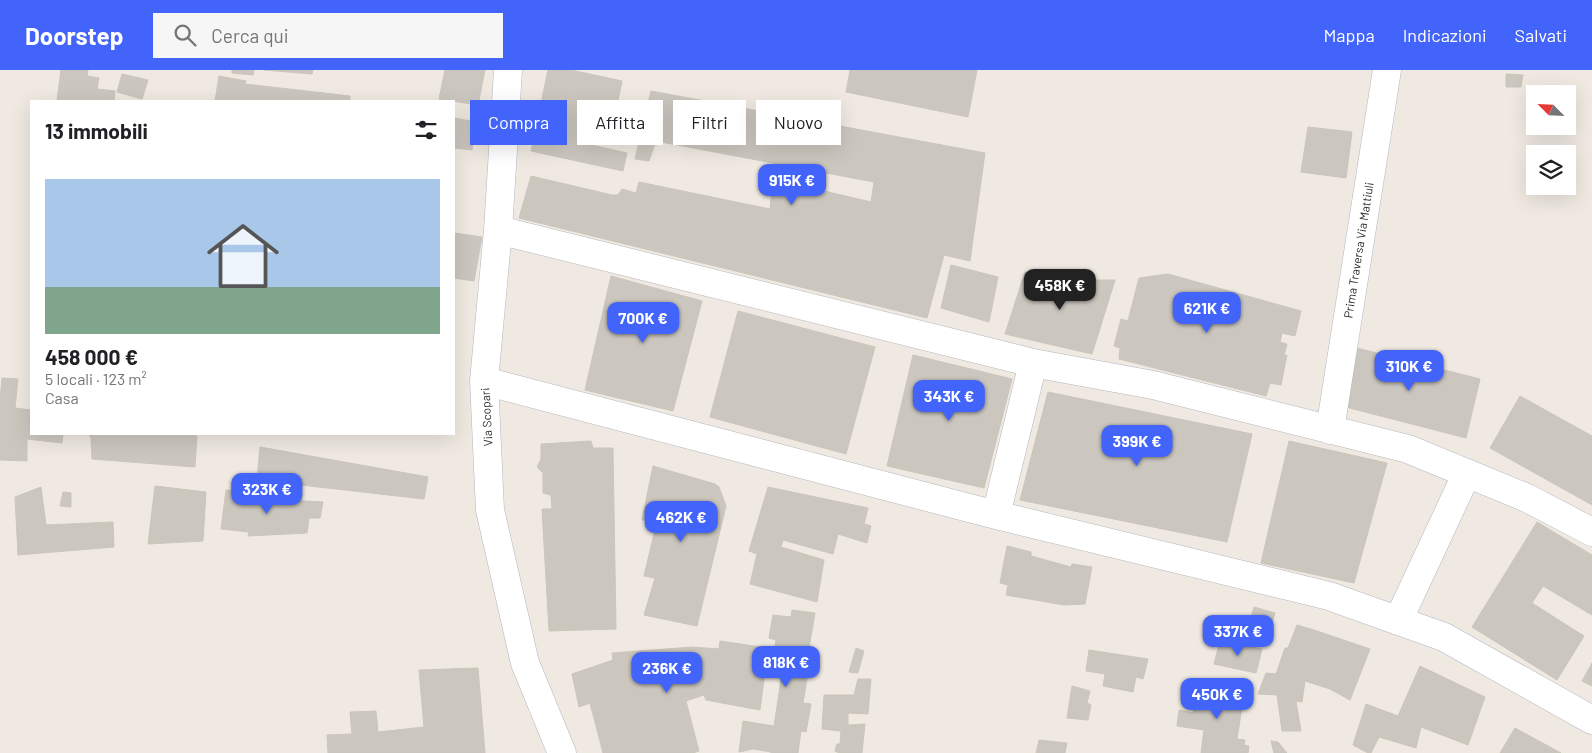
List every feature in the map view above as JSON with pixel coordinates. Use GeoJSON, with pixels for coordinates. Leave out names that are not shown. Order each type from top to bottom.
{"type":"FeatureCollection","features":[{"type":"Feature","properties":{"kind":"street","name":"Via Scopari"},"geometry":{"type":"LineString","coordinates":[[508,70],[498,230],[484,381],[490,510],[524,663],[562,753]]}},
{"type":"Feature","properties":{"kind":"street","name":"Prima Traversa Via Mattiuli"},"geometry":{"type":"LineString","coordinates":[[1330,430],[1387,70]]}},
{"type":"Feature","properties":{"kind":"street"},"geometry":{"type":"LineString","coordinates":[[498,230],[1033,363],[1153,385],[1408,449],[1527,498],[1592,532]]}},
{"type":"Feature","properties":{"kind":"street"},"geometry":{"type":"LineString","coordinates":[[996,515],[1033,363]]}},
{"type":"Feature","properties":{"kind":"street"},"geometry":{"type":"LineString","coordinates":[[484,381],[996,515],[1329,596],[1444,637],[1592,720]]}},
{"type":"Feature","properties":{"kind":"street"},"geometry":{"type":"LineString","coordinates":[[1398,621],[1467,473]]}},
{"type":"Feature","properties":{"kind":"building"},"geometry":{"type":"Polygon","coordinates":[[[61,70],[88,70],[87,76],[99,78],[97,89],[115,91],[114,100],[57,100],[61,70]]]}},
{"type":"Feature","properties":{"kind":"building"},"geometry":{"type":"Polygon","coordinates":[[[232,70],[254,70],[253,75],[232,73],[232,70]]]}},
{"type":"Feature","properties":{"kind":"building"},"geometry":{"type":"Polygon","coordinates":[[[264,70],[313,70],[312,74],[264,70]]]}},
{"type":"Feature","properties":{"kind":"building"},"geometry":{"type":"Polygon","coordinates":[[[445,70],[485,70],[479,100],[470,100],[470,104],[439,99],[445,70]]]}},
{"type":"Feature","properties":{"kind":"building"},"geometry":{"type":"Polygon","coordinates":[[[548,70],[571,70],[622,81],[618,100],[577,100],[577,145],[591,145],[627,153],[623,171],[531,151],[532,145],[567,145],[567,100],[542,100],[548,70]]]}},
{"type":"Feature","properties":{"kind":"building"},"geometry":{"type":"Polygon","coordinates":[[[850,70],[977,70],[968,117],[846,92],[850,70]]]}},
{"type":"Feature","properties":{"kind":"building"},"geometry":{"type":"Polygon","coordinates":[[[122,74],[148,80],[142,99],[117,92],[122,74]]]}},
{"type":"Feature","properties":{"kind":"building"},"geometry":{"type":"Polygon","coordinates":[[[1506,74],[1523,75],[1521,87],[1506,87],[1506,74]]]}},
{"type":"Feature","properties":{"kind":"building"},"geometry":{"type":"Polygon","coordinates":[[[219,76],[246,81],[245,84],[350,96],[350,100],[215,100],[219,76]]]}},
{"type":"Feature","properties":{"kind":"building"},"geometry":{"type":"Polygon","coordinates":[[[651,91],[699,100],[673,100],[673,144],[663,142],[663,100],[649,100],[651,91]]]}},
{"type":"Feature","properties":{"kind":"building"},"geometry":{"type":"Polygon","coordinates":[[[746,109],[756,110],[756,145],[841,145],[841,126],[985,153],[970,261],[944,255],[927,318],[519,218],[531,176],[612,195],[618,195],[622,189],[636,193],[639,182],[770,209],[773,179],[871,202],[874,182],[677,145],[746,145],[746,109]]]}},
{"type":"Feature","properties":{"kind":"building"},"geometry":{"type":"Polygon","coordinates":[[[455,118],[470,121],[470,145],[473,145],[472,150],[455,148],[455,118]]]}},
{"type":"Feature","properties":{"kind":"building"},"geometry":{"type":"Polygon","coordinates":[[[1308,127],[1352,132],[1346,178],[1301,172],[1308,127]]]}},
{"type":"Feature","properties":{"kind":"building"},"geometry":{"type":"Polygon","coordinates":[[[638,145],[655,145],[649,161],[635,159],[638,145]]]}},
{"type":"Feature","properties":{"kind":"building"},"geometry":{"type":"Polygon","coordinates":[[[455,233],[482,237],[474,281],[455,278],[455,233]]]}},
{"type":"Feature","properties":{"kind":"building"},"geometry":{"type":"Polygon","coordinates":[[[951,265],[998,277],[989,322],[941,308],[951,265]]]}},
{"type":"Feature","properties":{"kind":"building"},"geometry":{"type":"Polygon","coordinates":[[[1025,272],[1083,282],[1084,280],[1115,280],[1092,354],[1005,334],[1025,272]]]}},
{"type":"Feature","properties":{"kind":"building"},"geometry":{"type":"Polygon","coordinates":[[[1168,274],[1301,311],[1295,336],[1282,333],[1280,342],[1287,344],[1284,355],[1287,355],[1281,385],[1270,383],[1266,396],[1119,359],[1120,348],[1114,346],[1121,319],[1128,321],[1139,278],[1168,274]]]}},
{"type":"Feature","properties":{"kind":"building"},"geometry":{"type":"Polygon","coordinates":[[[611,276],[702,301],[673,411],[585,390],[611,276]]]}},
{"type":"Feature","properties":{"kind":"building"},"geometry":{"type":"Polygon","coordinates":[[[738,311],[875,347],[846,454],[710,417],[738,311]]]}},
{"type":"Feature","properties":{"kind":"building"},"geometry":{"type":"Polygon","coordinates":[[[1353,347],[1480,379],[1466,438],[1338,405],[1353,347]]]}},
{"type":"Feature","properties":{"kind":"building"},"geometry":{"type":"Polygon","coordinates":[[[913,355],[1012,379],[984,488],[887,466],[913,355]]]}},
{"type":"Feature","properties":{"kind":"building"},"geometry":{"type":"Polygon","coordinates":[[[2,378],[18,379],[15,408],[30,410],[30,435],[63,435],[62,443],[27,439],[27,461],[0,460],[2,378]]]}},
{"type":"Feature","properties":{"kind":"building"},"geometry":{"type":"Polygon","coordinates":[[[1048,392],[1252,434],[1227,542],[1020,500],[1048,392]]]}},
{"type":"Feature","properties":{"kind":"building"},"geometry":{"type":"Polygon","coordinates":[[[1520,396],[1592,436],[1592,505],[1490,448],[1520,396]]]}},
{"type":"Feature","properties":{"kind":"building"},"geometry":{"type":"Polygon","coordinates":[[[90,435],[197,436],[195,467],[92,459],[90,435]]]}},
{"type":"Feature","properties":{"kind":"building"},"geometry":{"type":"Polygon","coordinates":[[[591,441],[593,448],[613,448],[616,629],[549,631],[542,509],[552,509],[551,495],[543,493],[543,473],[537,467],[541,459],[541,444],[591,441]]]}},
{"type":"Feature","properties":{"kind":"building"},"geometry":{"type":"Polygon","coordinates":[[[1289,441],[1387,463],[1354,583],[1261,563],[1289,441]]]}},
{"type":"Feature","properties":{"kind":"building"},"geometry":{"type":"Polygon","coordinates":[[[260,447],[428,477],[424,499],[257,480],[260,447]]]}},
{"type":"Feature","properties":{"kind":"building"},"geometry":{"type":"Polygon","coordinates":[[[653,466],[715,484],[719,487],[726,506],[697,626],[644,615],[655,578],[644,576],[657,521],[642,520],[653,466]]]}},
{"type":"Feature","properties":{"kind":"building"},"geometry":{"type":"Polygon","coordinates":[[[155,486],[206,492],[203,541],[148,544],[155,486]]]}},
{"type":"Feature","properties":{"kind":"building"},"geometry":{"type":"Polygon","coordinates":[[[41,487],[46,525],[113,522],[114,547],[18,555],[15,497],[41,487]]]}},
{"type":"Feature","properties":{"kind":"building"},"geometry":{"type":"Polygon","coordinates":[[[768,487],[868,508],[864,524],[871,526],[867,543],[838,534],[833,554],[783,540],[781,547],[824,560],[817,602],[750,584],[757,554],[749,551],[768,487]]]}},
{"type":"Feature","properties":{"kind":"building"},"geometry":{"type":"Polygon","coordinates":[[[226,490],[253,492],[252,498],[323,502],[320,518],[309,518],[307,533],[248,536],[249,532],[221,529],[226,490]]]}},
{"type":"Feature","properties":{"kind":"building"},"geometry":{"type":"Polygon","coordinates":[[[63,492],[71,493],[71,507],[60,506],[63,492]]]}},
{"type":"Feature","properties":{"kind":"building"},"geometry":{"type":"Polygon","coordinates":[[[1537,522],[1592,555],[1592,615],[1543,586],[1532,603],[1584,636],[1557,680],[1472,627],[1537,522]]]}},
{"type":"Feature","properties":{"kind":"building"},"geometry":{"type":"Polygon","coordinates":[[[1007,546],[1031,552],[1031,556],[1071,567],[1072,564],[1092,567],[1085,604],[1064,605],[1006,595],[1008,585],[1000,583],[1007,546]]]}},
{"type":"Feature","properties":{"kind":"building"},"geometry":{"type":"Polygon","coordinates":[[[1254,607],[1275,613],[1267,640],[1246,634],[1254,607]]]}},
{"type":"Feature","properties":{"kind":"building"},"geometry":{"type":"Polygon","coordinates":[[[792,610],[815,613],[805,671],[808,673],[803,703],[811,704],[806,732],[801,731],[798,753],[771,753],[753,749],[739,752],[743,721],[774,726],[783,667],[772,665],[776,640],[769,638],[773,615],[791,617],[792,610]]]}},
{"type":"Feature","properties":{"kind":"building"},"geometry":{"type":"Polygon","coordinates":[[[1297,625],[1370,649],[1350,700],[1330,689],[1305,681],[1302,702],[1296,701],[1301,731],[1282,731],[1277,695],[1258,694],[1266,673],[1276,674],[1285,648],[1288,648],[1297,625]]]}},
{"type":"Feature","properties":{"kind":"building"},"geometry":{"type":"Polygon","coordinates":[[[720,641],[768,648],[760,710],[706,700],[704,695],[686,701],[699,751],[693,753],[603,753],[590,703],[579,707],[572,674],[613,660],[612,653],[692,647],[719,649],[720,641]]]}},
{"type":"Feature","properties":{"kind":"building"},"geometry":{"type":"Polygon","coordinates":[[[1220,641],[1262,649],[1256,673],[1214,664],[1220,641]]]}},
{"type":"Feature","properties":{"kind":"building"},"geometry":{"type":"Polygon","coordinates":[[[856,648],[864,651],[858,673],[849,672],[856,648]]]}},
{"type":"Feature","properties":{"kind":"building"},"geometry":{"type":"Polygon","coordinates":[[[1089,650],[1148,659],[1143,679],[1136,677],[1133,692],[1103,686],[1105,674],[1086,671],[1089,650]]]}},
{"type":"Feature","properties":{"kind":"building"},"geometry":{"type":"Polygon","coordinates":[[[1592,663],[1592,686],[1582,681],[1592,663]]]}},
{"type":"Feature","properties":{"kind":"building"},"geometry":{"type":"Polygon","coordinates":[[[1420,666],[1485,697],[1468,745],[1421,727],[1416,748],[1379,737],[1371,753],[1353,745],[1366,704],[1398,716],[1420,666]]]}},
{"type":"Feature","properties":{"kind":"building"},"geometry":{"type":"Polygon","coordinates":[[[478,668],[485,753],[328,753],[327,735],[352,734],[350,712],[376,711],[378,732],[424,727],[419,670],[478,668]]]}},
{"type":"Feature","properties":{"kind":"building"},"geometry":{"type":"Polygon","coordinates":[[[858,679],[871,679],[868,714],[848,713],[848,725],[865,724],[862,753],[839,753],[835,751],[837,744],[840,744],[841,731],[822,729],[824,695],[854,695],[858,679]]]}},
{"type":"Feature","properties":{"kind":"building"},"geometry":{"type":"Polygon","coordinates":[[[1200,685],[1244,694],[1237,739],[1245,740],[1244,745],[1249,746],[1248,753],[1201,753],[1204,730],[1177,726],[1179,710],[1193,713],[1200,685]]]}},
{"type":"Feature","properties":{"kind":"building"},"geometry":{"type":"Polygon","coordinates":[[[1072,686],[1090,691],[1087,703],[1091,705],[1088,720],[1067,718],[1072,686]]]}},
{"type":"Feature","properties":{"kind":"building"},"geometry":{"type":"Polygon","coordinates":[[[1515,728],[1561,753],[1500,753],[1515,728]]]}},
{"type":"Feature","properties":{"kind":"building"},"geometry":{"type":"Polygon","coordinates":[[[1039,740],[1067,743],[1065,753],[1036,753],[1039,740]]]}},
{"type":"Feature","properties":{"kind":"building"},"geometry":{"type":"Polygon","coordinates":[[[1271,741],[1278,742],[1287,753],[1274,753],[1271,741]]]}}]}
